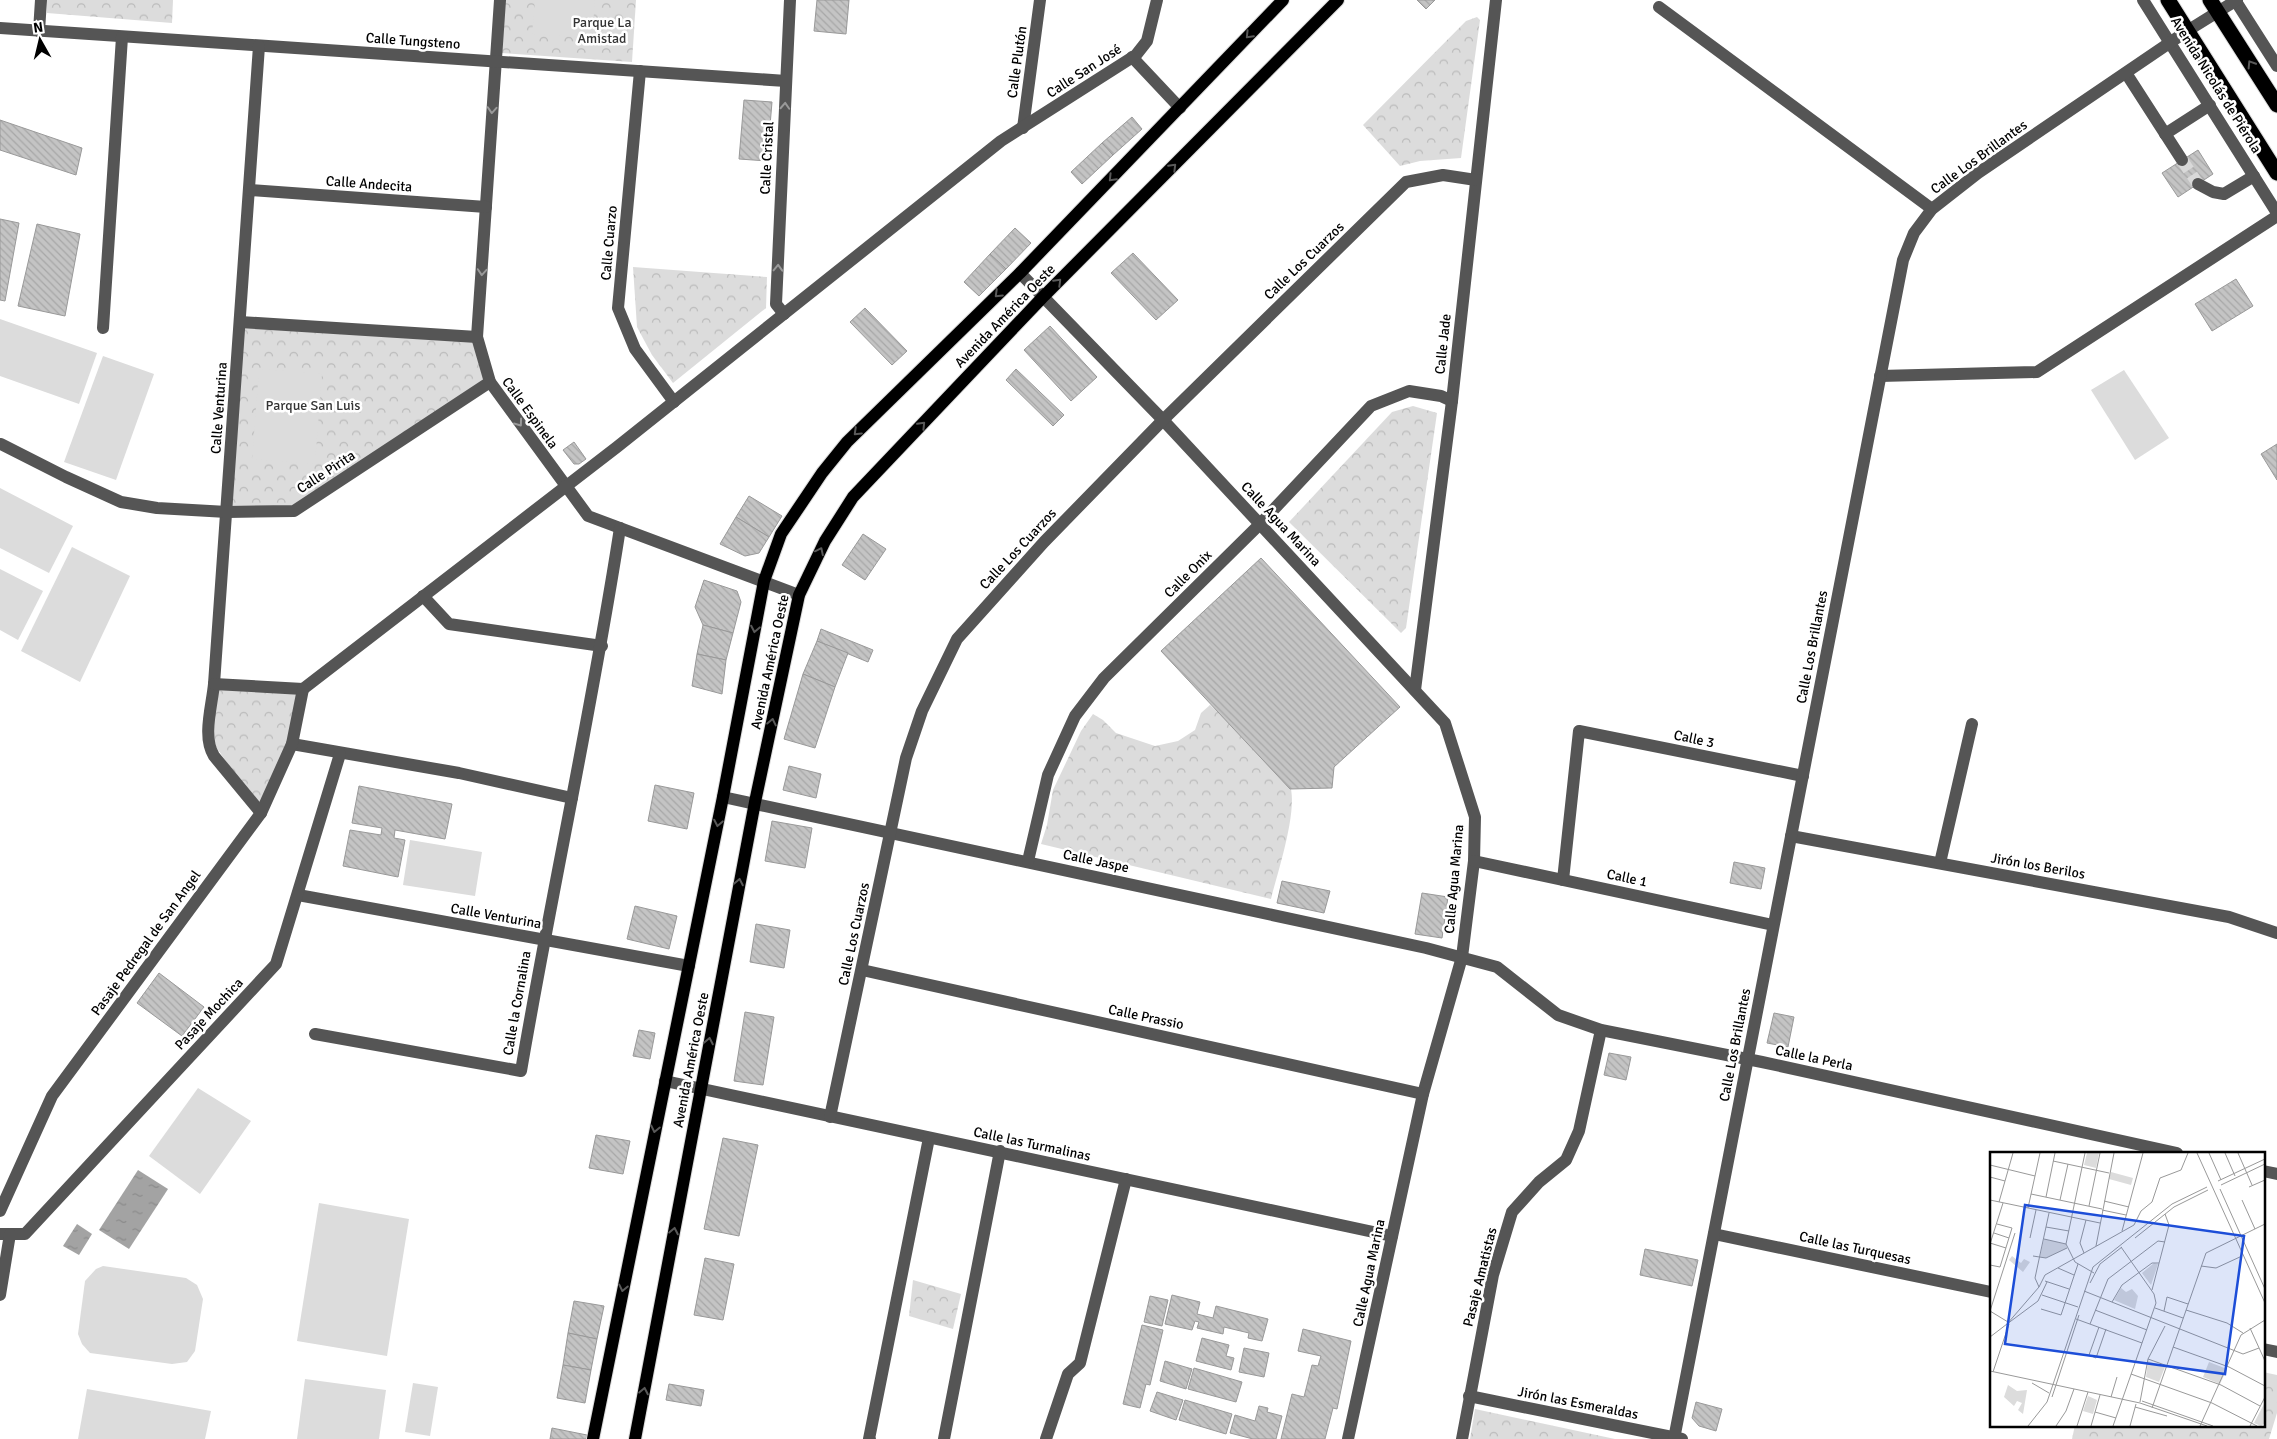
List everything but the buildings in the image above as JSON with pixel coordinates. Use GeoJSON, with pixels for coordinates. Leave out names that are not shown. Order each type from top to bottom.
{"type":"FeatureCollection","features":[{"type":"Feature","properties":{"kind":"highway","name":"Avenida Nicolás de Piérola"},"geometry":{"type":"LineString","coordinates":[[2168,0],[2277,173]]}},
{"type":"Feature","properties":{"kind":"highway"},"geometry":{"type":"LineString","coordinates":[[2214,6],[2277,106]]}},
{"type":"Feature","properties":{"kind":"main road","name":"Avenida América Oeste"},"geometry":{"type":"LineString","coordinates":[[592,1439],[723,797],[764,582],[781,534],[822,473],[847,442],[1020,273],[1283,0]]}},
{"type":"Feature","properties":{"kind":"main road","name":"Avenida América Oeste"},"geometry":{"type":"LineString","coordinates":[[635,1439],[754,802],[799,594],[825,541],[852,497],[1042,298],[1338,0]]}},
{"type":"Feature","properties":{"kind":"street"},"geometry":{"type":"LineString","coordinates":[[39,31],[41,0]]}},
{"type":"Feature","properties":{"kind":"street","name":"Calle Espinela"},"geometry":{"type":"LineString","coordinates":[[500,0],[477,337],[490,382],[588,516],[799,594]]}},
{"type":"Feature","properties":{"kind":"street","name":"Calle Cristal"},"geometry":{"type":"LineString","coordinates":[[784,314],[776,304],[790,0]]}},
{"type":"Feature","properties":{"kind":"street","name":"Calle Plutón"},"geometry":{"type":"LineString","coordinates":[[1023,128],[1040,0]]}},
{"type":"Feature","properties":{"kind":"street","name":"Calle San José"},"geometry":{"type":"LineString","coordinates":[[302,688],[674,402],[1001,142],[1132,57],[1147,40],[1157,0]]}},
{"type":"Feature","properties":{"kind":"street","name":"Calle Jade"},"geometry":{"type":"LineString","coordinates":[[1415,690],[1452,400],[1496,0]]}},
{"type":"Feature","properties":{"kind":"street","name":"Avenida Nicolás de Piérola"},"geometry":{"type":"LineString","coordinates":[[2143,0],[2277,215]]}},
{"type":"Feature","properties":{"kind":"street"},"geometry":{"type":"LineString","coordinates":[[2236,0],[2277,66]]}},
{"type":"Feature","properties":{"kind":"street","name":"Calle Los Brillantes"},"geometry":{"type":"LineString","coordinates":[[1677,1438],[1714,1234],[1903,260],[1914,233],[1932,209],[1978,173],[2188,31],[2214,6],[2236,0]]}},
{"type":"Feature","properties":{"kind":"street"},"geometry":{"type":"LineString","coordinates":[[1658,7],[1932,209]]}},
{"type":"Feature","properties":{"kind":"street","name":"Calle Tungsteno"},"geometry":{"type":"LineString","coordinates":[[0,28],[786,81]]}},
{"type":"Feature","properties":{"kind":"street"},"geometry":{"type":"LineString","coordinates":[[103,328],[122,37]]}},
{"type":"Feature","properties":{"kind":"street","name":"Calle Venturina"},"geometry":{"type":"LineString","coordinates":[[259,46],[214,684],[208,735],[209,748],[261,813]]}},
{"type":"Feature","properties":{"kind":"street"},"geometry":{"type":"LineString","coordinates":[[1132,57],[1180,108]]}},
{"type":"Feature","properties":{"kind":"street","name":"Calle Cuarzo"},"geometry":{"type":"LineString","coordinates":[[640,71],[618,308],[635,349],[674,402]]}},
{"type":"Feature","properties":{"kind":"street"},"geometry":{"type":"LineString","coordinates":[[2126,73],[2182,160]]}},
{"type":"Feature","properties":{"kind":"street"},"geometry":{"type":"LineString","coordinates":[[2165,134],[2210,105]]}},
{"type":"Feature","properties":{"kind":"street","name":"Calle Los Cuarzos"},"geometry":{"type":"LineString","coordinates":[[830,1117],[906,758],[922,711],[957,638],[1044,542],[1163,420],[1406,182],[1443,175],[1476,180]]}},
{"type":"Feature","properties":{"kind":"street"},"geometry":{"type":"LineString","coordinates":[[2198,184],[2213,192],[2224,194],[2254,176]]}},
{"type":"Feature","properties":{"kind":"street","name":"Calle Andecita"},"geometry":{"type":"LineString","coordinates":[[249,190],[486,207]]}},
{"type":"Feature","properties":{"kind":"street"},"geometry":{"type":"LineString","coordinates":[[1880,376],[2037,372],[2277,215]]}},
{"type":"Feature","properties":{"kind":"street","name":"Calle Agua Marina"},"geometry":{"type":"LineString","coordinates":[[1020,273],[1042,298],[1163,420],[1445,723],[1475,817],[1474,861],[1462,957],[1423,1094],[1348,1439]]}},
{"type":"Feature","properties":{"kind":"street"},"geometry":{"type":"LineString","coordinates":[[240,322],[477,337]]}},
{"type":"Feature","properties":{"kind":"street","name":"Calle Pirita"},"geometry":{"type":"LineString","coordinates":[[1,444],[121,502],[157,508],[226,512],[294,511],[490,382]]}},
{"type":"Feature","properties":{"kind":"street","name":"Calle Onix"},"geometry":{"type":"LineString","coordinates":[[1028,861],[1048,775],[1075,716],[1104,678],[1260,524],[1371,406],[1409,390],[1452,400]]}},
{"type":"Feature","properties":{"kind":"street","name":"Calle la Cornalina"},"geometry":{"type":"LineString","coordinates":[[315,1034],[521,1071],[543,940],[602,646],[620,528]]}},
{"type":"Feature","properties":{"kind":"street"},"geometry":{"type":"LineString","coordinates":[[423,596],[449,624],[602,646]]}},
{"type":"Feature","properties":{"kind":"street"},"geometry":{"type":"LineString","coordinates":[[214,684],[302,688]]}},
{"type":"Feature","properties":{"kind":"street","name":"Pasaje Pedregal de San Angel"},"geometry":{"type":"LineString","coordinates":[[0,1211],[52,1096],[261,813],[292,744],[302,688]]}},
{"type":"Feature","properties":{"kind":"street"},"geometry":{"type":"LineString","coordinates":[[1940,864],[1972,724]]}},
{"type":"Feature","properties":{"kind":"street","name":"Calle 3"},"geometry":{"type":"LineString","coordinates":[[1563,880],[1579,731],[1803,776]]}},
{"type":"Feature","properties":{"kind":"street"},"geometry":{"type":"LineString","coordinates":[[292,744],[459,774],[572,798]]}},
{"type":"Feature","properties":{"kind":"street","name":"Pasaje Mochica"},"geometry":{"type":"LineString","coordinates":[[0,1295],[5,1234],[25,1234],[276,964],[340,754]]}},
{"type":"Feature","properties":{"kind":"street","name":"Calle Jaspe"},"geometry":{"type":"LineString","coordinates":[[723,797],[1028,861],[1462,957]]}},
{"type":"Feature","properties":{"kind":"street","name":"Jirón los Berilos"},"geometry":{"type":"LineString","coordinates":[[1791,836],[2229,917],[2277,933]]}},
{"type":"Feature","properties":{"kind":"street","name":"Calle 1"},"geometry":{"type":"LineString","coordinates":[[1474,861],[1774,925]]}},
{"type":"Feature","properties":{"kind":"street","name":"Calle Venturina"},"geometry":{"type":"LineString","coordinates":[[298,896],[689,966]]}},
{"type":"Feature","properties":{"kind":"street","name":"Calle la Perla"},"geometry":{"type":"LineString","coordinates":[[1462,957],[1497,967],[1558,1015],[1601,1030],[1748,1059],[2172,1152]]}},
{"type":"Feature","properties":{"kind":"street","name":"Calle Prassio"},"geometry":{"type":"LineString","coordinates":[[862,970],[1423,1094]]}},
{"type":"Feature","properties":{"kind":"street","name":"Pasaje Amatistas"},"geometry":{"type":"LineString","coordinates":[[1462,1439],[1493,1275],[1512,1212],[1539,1182],[1566,1160],[1580,1131],[1601,1030]]}},
{"type":"Feature","properties":{"kind":"street","name":"Calle las Turmalinas"},"geometry":{"type":"LineString","coordinates":[[665,1081],[1392,1236]]}},
{"type":"Feature","properties":{"kind":"street"},"geometry":{"type":"LineString","coordinates":[[870,1439],[868,1439],[929,1138]]}},
{"type":"Feature","properties":{"kind":"street"},"geometry":{"type":"LineString","coordinates":[[944,1439],[1000,1151]]}},
{"type":"Feature","properties":{"kind":"street"},"geometry":{"type":"LineString","coordinates":[[2264,1172],[2277,1174]]}},
{"type":"Feature","properties":{"kind":"street"},"geometry":{"type":"LineString","coordinates":[[1046,1439],[1068,1374],[1080,1363],[1126,1178]]}},
{"type":"Feature","properties":{"kind":"street","name":"Calle las Turquesas"},"geometry":{"type":"LineString","coordinates":[[1714,1234],[1990,1292]]}},
{"type":"Feature","properties":{"kind":"street"},"geometry":{"type":"LineString","coordinates":[[2264,1349],[2277,1352]]}},
{"type":"Feature","properties":{"kind":"street","name":"Jirón las Esmeraldas"},"geometry":{"type":"LineString","coordinates":[[1469,1396],[1677,1438]]}},
{"type":"Feature","properties":{"kind":"green space"},"geometry":{"type":"Polygon","coordinates":[[[47,0],[173,0],[172,23],[47,13],[47,0]]]}},
{"type":"Feature","properties":{"kind":"green space","name":"Parque La Amistad"},"geometry":{"type":"Polygon","coordinates":[[[505,0],[636,0],[632,62],[501,53],[505,0]]]}},
{"type":"Feature","properties":{"kind":"green space"},"geometry":{"type":"Polygon","coordinates":[[[535,0],[595,0],[592,38],[532,34],[535,0]]]}},
{"type":"Feature","properties":{"kind":"green space"},"geometry":{"type":"Polygon","coordinates":[[[1477,17],[1480,20],[1461,158],[1420,161],[1400,166],[1363,125],[1466,21],[1477,17]]]}},
{"type":"Feature","properties":{"kind":"green space"},"geometry":{"type":"Polygon","coordinates":[[[633,267],[767,277],[766,308],[673,383],[652,355],[637,327],[633,267]]]}},
{"type":"Feature","properties":{"kind":"green space"},"geometry":{"type":"Polygon","coordinates":[[[0,319],[97,353],[79,404],[0,376],[0,319]]]}},
{"type":"Feature","properties":{"kind":"green space","name":"Parque San Luis"},"geometry":{"type":"Polygon","coordinates":[[[240,322],[477,337],[490,382],[294,511],[227,512],[240,322]]]}},
{"type":"Feature","properties":{"kind":"green space"},"geometry":{"type":"Polygon","coordinates":[[[103,356],[154,374],[116,480],[64,462],[103,356]]]}},
{"type":"Feature","properties":{"kind":"green space"},"geometry":{"type":"Polygon","coordinates":[[[259,369],[322,374],[315,464],[252,459],[259,369]]]}},
{"type":"Feature","properties":{"kind":"green space"},"geometry":{"type":"Polygon","coordinates":[[[2124,370],[2169,438],[2135,460],[2091,390],[2124,370]]]}},
{"type":"Feature","properties":{"kind":"green space"},"geometry":{"type":"Polygon","coordinates":[[[1413,406],[1437,413],[1406,628],[1401,633],[1289,522],[1392,412],[1413,406]]]}},
{"type":"Feature","properties":{"kind":"green space"},"geometry":{"type":"Polygon","coordinates":[[[0,488],[73,526],[49,573],[0,548],[0,488]]]}},
{"type":"Feature","properties":{"kind":"green space"},"geometry":{"type":"Polygon","coordinates":[[[72,547],[130,576],[80,682],[21,651],[72,547]]]}},
{"type":"Feature","properties":{"kind":"green space"},"geometry":{"type":"Polygon","coordinates":[[[0,569],[43,591],[18,640],[0,630],[0,569]]]}},
{"type":"Feature","properties":{"kind":"green space"},"geometry":{"type":"Polygon","coordinates":[[[214,684],[299,688],[292,744],[261,813],[208,735],[214,684]]]}},
{"type":"Feature","properties":{"kind":"green space"},"geometry":{"type":"Polygon","coordinates":[[[1210,705],[1264,754],[1289,783],[1292,794],[1290,823],[1271,899],[1041,844],[1047,825],[1053,790],[1081,731],[1093,714],[1103,720],[1116,733],[1155,746],[1178,741],[1195,730],[1201,713],[1210,705]]]}},
{"type":"Feature","properties":{"kind":"green space"},"geometry":{"type":"Polygon","coordinates":[[[410,840],[482,852],[475,896],[403,885],[410,840]]]}},
{"type":"Feature","properties":{"kind":"green space"},"geometry":{"type":"Polygon","coordinates":[[[198,1088],[251,1121],[200,1194],[149,1156],[198,1088]]]}},
{"type":"Feature","properties":{"kind":"green space"},"geometry":{"type":"Polygon","coordinates":[[[319,1203],[409,1219],[387,1356],[297,1341],[319,1203]]]}},
{"type":"Feature","properties":{"kind":"green space"},"geometry":{"type":"Polygon","coordinates":[[[103,1266],[186,1278],[197,1285],[203,1299],[195,1351],[187,1362],[172,1364],[90,1353],[82,1344],[78,1334],[85,1281],[96,1269],[103,1266]]]}},
{"type":"Feature","properties":{"kind":"green space"},"geometry":{"type":"Polygon","coordinates":[[[913,1280],[961,1294],[953,1329],[909,1316],[913,1280]]]}},
{"type":"Feature","properties":{"kind":"green space"},"geometry":{"type":"Polygon","coordinates":[[[2264,1372],[2277,1375],[2277,1413],[2269,1439],[2072,1439],[2075,1426],[2264,1426],[2264,1372]]]}},
{"type":"Feature","properties":{"kind":"green space"},"geometry":{"type":"Polygon","coordinates":[[[305,1379],[386,1390],[379,1439],[297,1439],[305,1379]]]}},
{"type":"Feature","properties":{"kind":"green space"},"geometry":{"type":"Polygon","coordinates":[[[413,1383],[438,1387],[430,1436],[405,1432],[413,1383]]]}},
{"type":"Feature","properties":{"kind":"green space"},"geometry":{"type":"Polygon","coordinates":[[[87,1389],[211,1411],[205,1439],[78,1439],[87,1389]]]}},
{"type":"Feature","properties":{"kind":"green space"},"geometry":{"type":"Polygon","coordinates":[[[1475,1409],[1615,1439],[1470,1439],[1475,1409]]]}},
{"type":"Feature","properties":{"kind":"water"},"geometry":{"type":"Polygon","coordinates":[[[138,1170],[168,1189],[129,1249],[99,1230],[138,1170]]]}},
{"type":"Feature","properties":{"kind":"water"},"geometry":{"type":"Polygon","coordinates":[[[77,1224],[92,1234],[79,1255],[63,1246],[77,1224]]]}},
{"type":"Feature","properties":{"kind":"tunnel"},"geometry":{"type":"LineString","coordinates":[[2182,160],[2198,184]]}}]}
